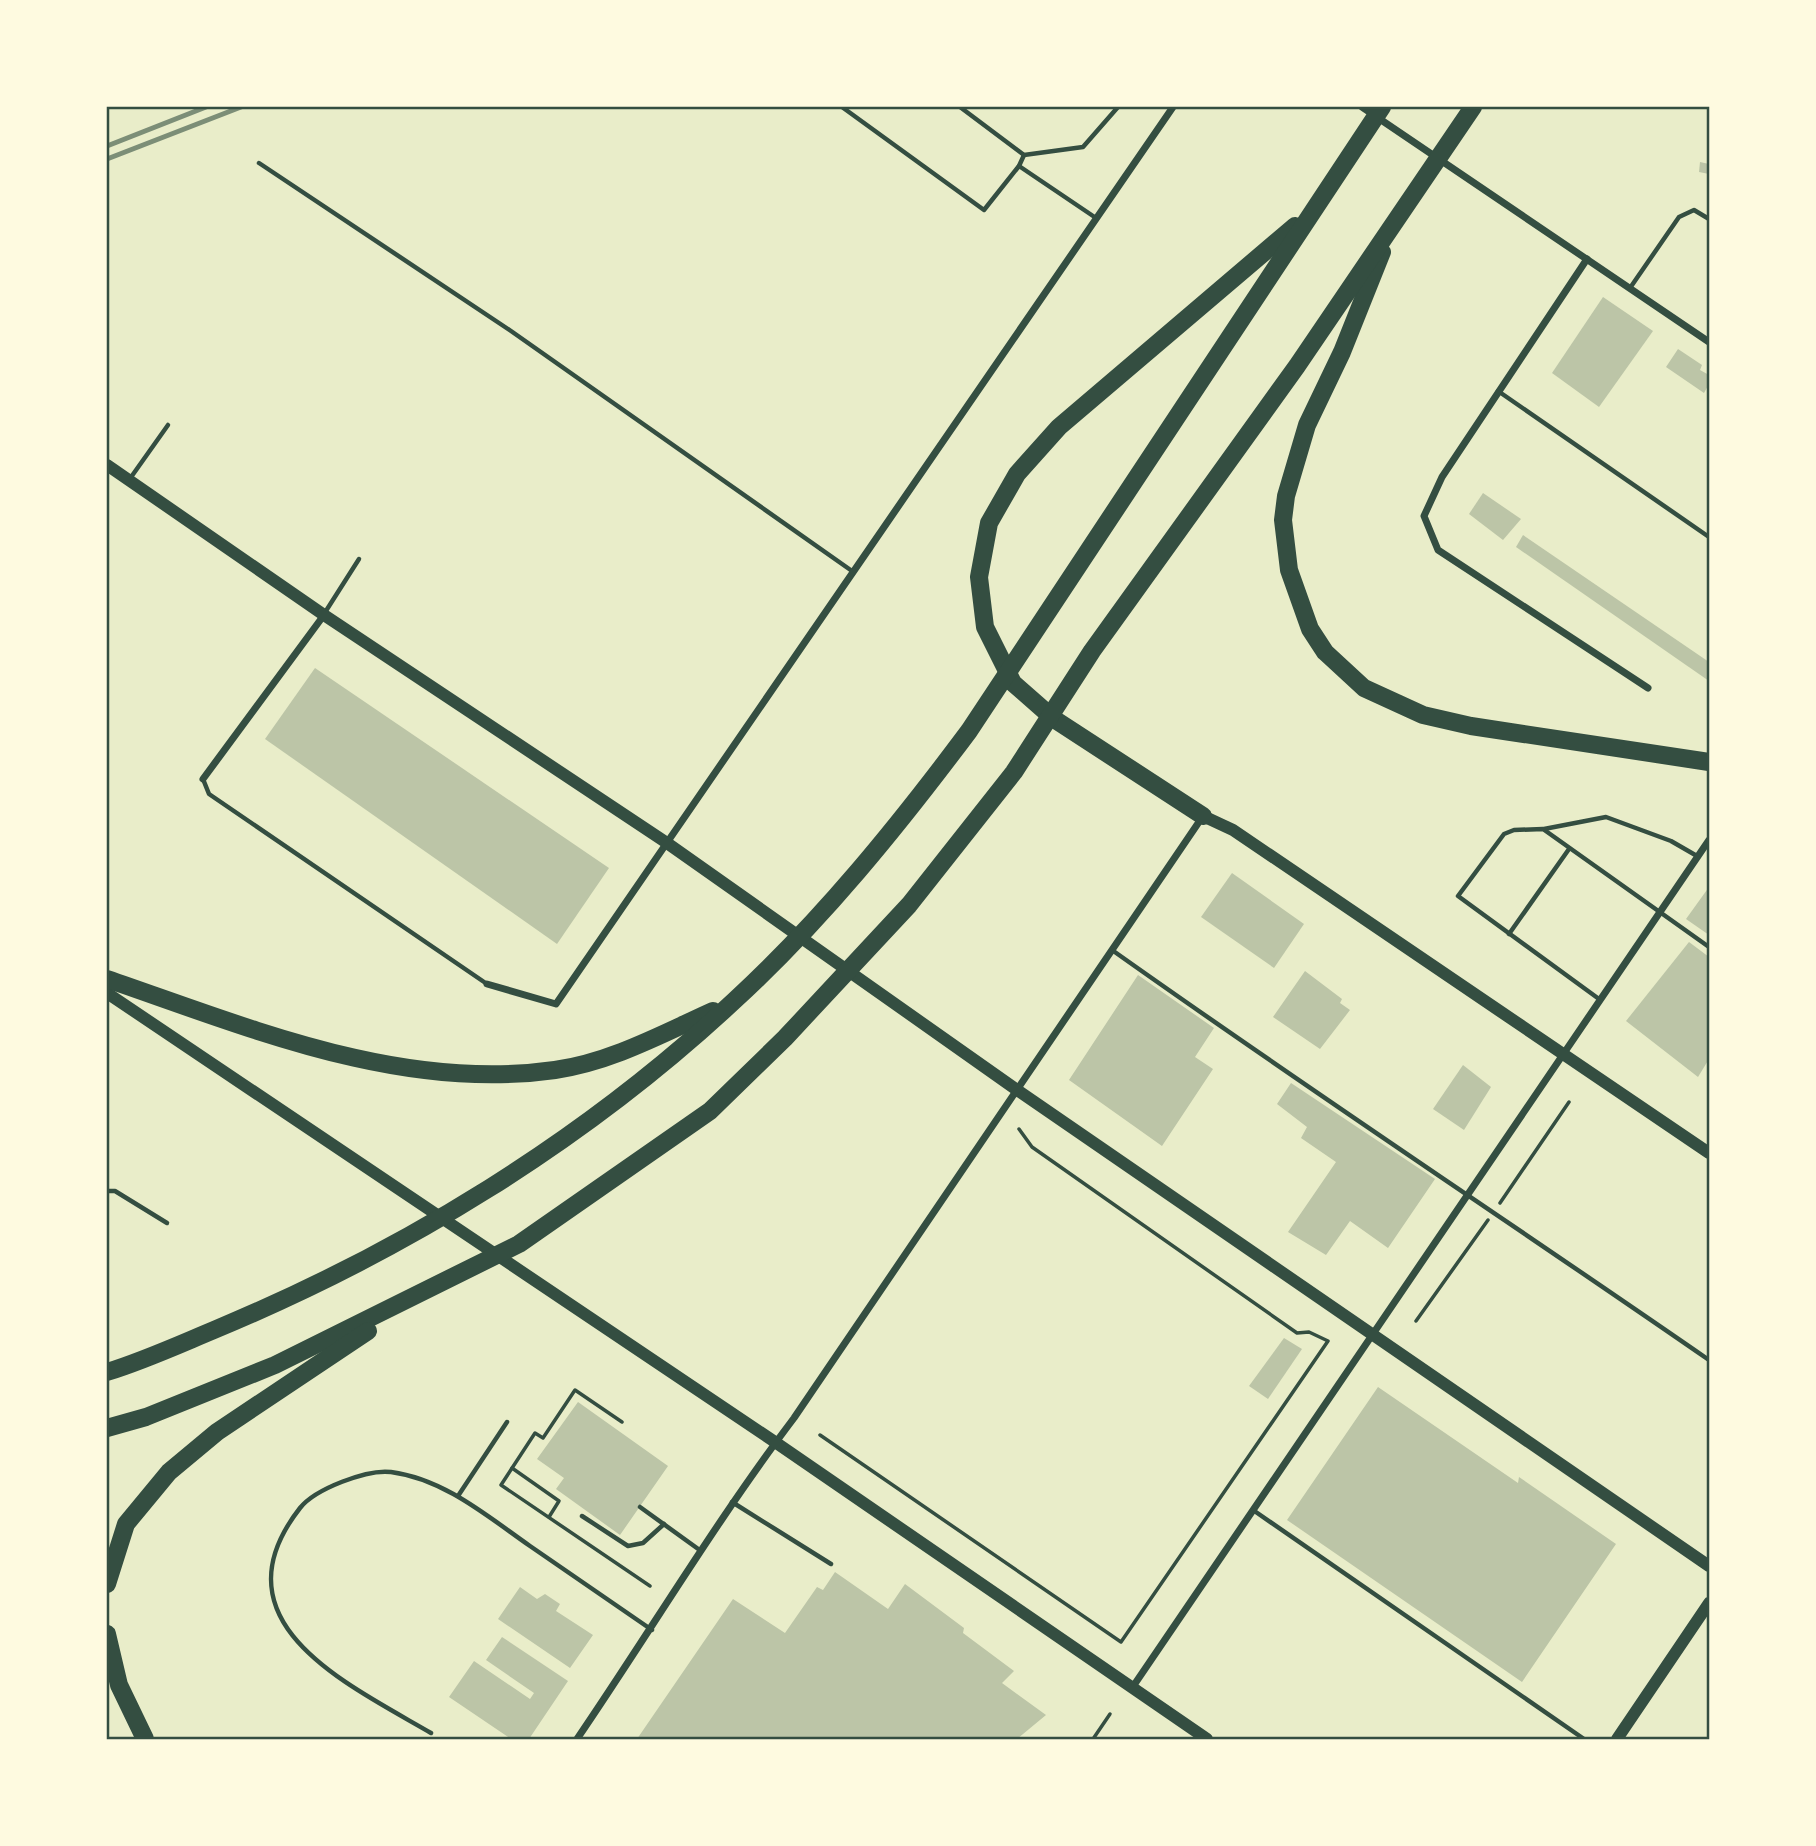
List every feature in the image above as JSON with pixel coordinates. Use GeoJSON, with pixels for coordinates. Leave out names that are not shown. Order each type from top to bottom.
{"type":"FeatureCollection","features":[{"type":"Feature","properties":{"kind":"highway"},"geometry":{"type":"LineString","coordinates":[[107,1373],[285,1301],[425,1227],[580,1130],[736,1000],[855,876],[903,819],[969,731],[1382,107]]}},
{"type":"Feature","properties":{"kind":"highway"},"geometry":{"type":"LineString","coordinates":[[107,1428],[146,1417],[275,1365],[421,1295],[519,1244],[709,1111],[785,1038],[909,905],[1014,772],[1092,651],[1297,366],[1473,107]]}},
{"type":"Feature","properties":{"kind":"highway"},"geometry":{"type":"LineString","coordinates":[[1203,816],[1054,719],[1013,683],[985,627],[979,577],[989,523],[1017,474],[1059,427],[1311,212]]}},
{"type":"Feature","properties":{"kind":"highway"},"geometry":{"type":"LineString","coordinates":[[1393,223],[1342,352],[1307,425],[1286,496],[1283,520],[1289,570],[1310,629],[1325,652],[1364,688],[1423,715],[1471,726],[1709,762]]}},
{"type":"Feature","properties":{"kind":"highway"},"geometry":{"type":"LineString","coordinates":[[107,979],[264,1033],[378,1064],[486,1076],[557,1070],[625,1052],[736,1000]]}},
{"type":"Feature","properties":{"kind":"highway"},"geometry":{"type":"LineString","coordinates":[[107,1584],[127,1524],[169,1472],[196,1447],[421,1295]]}},
{"type":"Feature","properties":{"kind":"highway"},"geometry":{"type":"LineString","coordinates":[[107,1634],[119,1685],[145,1739]]}},
{"type":"Feature","properties":{"kind":"street"},"geometry":{"type":"LineString","coordinates":[[487,984],[556,1004],[1173,107]]}},
{"type":"Feature","properties":{"kind":"street"},"geometry":{"type":"LineString","coordinates":[[1362,107],[1709,342]]}},
{"type":"Feature","properties":{"kind":"street"},"geometry":{"type":"LineString","coordinates":[[1587,259],[1442,477],[1424,516],[1438,551],[1648,688]]}},
{"type":"Feature","properties":{"kind":"street"},"geometry":{"type":"LineString","coordinates":[[107,465],[324,615],[667,843],[1017,1090],[1709,1566]]}},
{"type":"Feature","properties":{"kind":"street"},"geometry":{"type":"LineString","coordinates":[[203,779],[324,615]]}},
{"type":"Feature","properties":{"kind":"street"},"geometry":{"type":"LineString","coordinates":[[578,1739],[652,1630],[732,1502],[1203,816],[1233,830],[1709,1153]]}},
{"type":"Feature","properties":{"kind":"street"},"geometry":{"type":"LineString","coordinates":[[1132,1688],[1371,1333],[1709,840]]}},
{"type":"Feature","properties":{"kind":"street"},"geometry":{"type":"LineString","coordinates":[[107,993],[775,1442],[1207,1739]]}},
{"type":"Feature","properties":{"kind":"street"},"geometry":{"type":"LineString","coordinates":[[1617,1739],[1709,1604]]}},
{"type":"Feature","properties":{"kind":"lane"},"geometry":{"type":"LineString","coordinates":[[842,107],[984,210],[1019,166],[1024,155]]}},
{"type":"Feature","properties":{"kind":"lane"},"geometry":{"type":"LineString","coordinates":[[960,107],[1024,155],[1083,147],[1118,107]]}},
{"type":"Feature","properties":{"kind":"lane"},"geometry":{"type":"LineString","coordinates":[[259,163],[489,316],[852,571]]}},
{"type":"Feature","properties":{"kind":"lane"},"geometry":{"type":"LineString","coordinates":[[1019,166],[1097,218]]}},
{"type":"Feature","properties":{"kind":"lane"},"geometry":{"type":"LineString","coordinates":[[1630,288],[1679,216],[1694,210],[1709,219]]}},
{"type":"Feature","properties":{"kind":"lane"},"geometry":{"type":"LineString","coordinates":[[1498,391],[1709,537]]}},
{"type":"Feature","properties":{"kind":"lane"},"geometry":{"type":"LineString","coordinates":[[129,480],[168,425]]}},
{"type":"Feature","properties":{"kind":"lane"},"geometry":{"type":"LineString","coordinates":[[324,615],[359,559]]}},
{"type":"Feature","properties":{"kind":"lane"},"geometry":{"type":"LineString","coordinates":[[203,779],[209,794],[487,984]]}},
{"type":"Feature","properties":{"kind":"lane"},"geometry":{"type":"LineString","coordinates":[[1599,999],[1458,897],[1504,834],[1514,830],[1543,829],[1606,817],[1671,841],[1698,857]]}},
{"type":"Feature","properties":{"kind":"lane"},"geometry":{"type":"LineString","coordinates":[[1543,829],[1709,947]]}},
{"type":"Feature","properties":{"kind":"lane"},"geometry":{"type":"LineString","coordinates":[[1509,933],[1569,849]]}},
{"type":"Feature","properties":{"kind":"lane"},"geometry":{"type":"LineString","coordinates":[[1112,950],[1276,1067],[1468,1193],[1709,1360]]}},
{"type":"Feature","properties":{"kind":"lane"},"geometry":{"type":"LineString","coordinates":[[107,1191],[115,1191],[167,1223]]}},
{"type":"Feature","properties":{"kind":"lane"},"geometry":{"type":"LineString","coordinates":[[458,1496],[507,1422]]}},
{"type":"Feature","properties":{"kind":"lane"},"geometry":{"type":"LineString","coordinates":[[431,1733],[330,1674],[296,1639],[273,1602],[269,1570],[279,1535],[303,1504],[331,1484],[389,1472],[446,1488],[652,1630]]}},
{"type":"Feature","properties":{"kind":"lane"},"geometry":{"type":"LineString","coordinates":[[732,1502],[831,1564]]}},
{"type":"Feature","properties":{"kind":"lane"},"geometry":{"type":"LineString","coordinates":[[639,1507],[701,1551]]}},
{"type":"Feature","properties":{"kind":"lane"},"geometry":{"type":"LineString","coordinates":[[1252,1509],[1584,1739]]}},
{"type":"Feature","properties":{"kind":"lane"},"geometry":{"type":"LineString","coordinates":[[582,1516],[628,1546],[643,1543],[664,1524]]}},
{"type":"Feature","properties":{"kind":"path"},"geometry":{"type":"LineString","coordinates":[[1416,1321],[1569,1102]]}},
{"type":"Feature","properties":{"kind":"path"},"geometry":{"type":"LineString","coordinates":[[820,1436],[1121,1642],[1328,1341],[1309,1332],[1297,1333],[1032,1147],[1019,1129]]}},
{"type":"Feature","properties":{"kind":"path"},"geometry":{"type":"LineString","coordinates":[[622,1422],[575,1390],[543,1438],[535,1433],[500,1485],[649,1586]]}},
{"type":"Feature","properties":{"kind":"path"},"geometry":{"type":"LineString","coordinates":[[512,1468],[559,1501],[549,1517]]}},
{"type":"Feature","properties":{"kind":"path"},"geometry":{"type":"LineString","coordinates":[[1093,1739],[1110,1714]]}},
{"type":"Feature","properties":{"kind":"building"},"geometry":{"type":"Polygon","coordinates":[[[1700,162],[1709,164],[1709,174],[1699,172],[1700,162]]]}},
{"type":"Feature","properties":{"kind":"building"},"geometry":{"type":"Polygon","coordinates":[[[1603,297],[1653,331],[1599,407],[1552,373],[1603,297]]]}},
{"type":"Feature","properties":{"kind":"building"},"geometry":{"type":"Polygon","coordinates":[[[1678,349],[1702,365],[1700,370],[1709,375],[1709,384],[1704,393],[1666,367],[1678,349]]]}},
{"type":"Feature","properties":{"kind":"building"},"geometry":{"type":"Polygon","coordinates":[[[1483,493],[1521,519],[1503,540],[1469,514],[1483,493]]]}},
{"type":"Feature","properties":{"kind":"building"},"geometry":{"type":"Polygon","coordinates":[[[1523,535],[1709,662],[1709,681],[1516,547],[1523,535]]]}},
{"type":"Feature","properties":{"kind":"building"},"geometry":{"type":"Polygon","coordinates":[[[315,668],[609,868],[557,944],[265,739],[315,668]]]}},
{"type":"Feature","properties":{"kind":"building"},"geometry":{"type":"Polygon","coordinates":[[[1232,873],[1304,924],[1274,968],[1201,917],[1232,873]]]}},
{"type":"Feature","properties":{"kind":"building"},"geometry":{"type":"Polygon","coordinates":[[[1709,887],[1709,935],[1686,919],[1709,887]]]}},
{"type":"Feature","properties":{"kind":"building"},"geometry":{"type":"Polygon","coordinates":[[[1689,942],[1709,957],[1709,1059],[1698,1077],[1626,1021],[1689,942]]]}},
{"type":"Feature","properties":{"kind":"building"},"geometry":{"type":"Polygon","coordinates":[[[1305,971],[1342,999],[1340,1003],[1350,1010],[1320,1049],[1273,1017],[1305,971]]]}},
{"type":"Feature","properties":{"kind":"building"},"geometry":{"type":"Polygon","coordinates":[[[1138,975],[1214,1028],[1195,1057],[1213,1069],[1162,1146],[1069,1080],[1138,975]]]}},
{"type":"Feature","properties":{"kind":"building"},"geometry":{"type":"Polygon","coordinates":[[[1463,1065],[1491,1087],[1464,1130],[1433,1109],[1463,1065]]]}},
{"type":"Feature","properties":{"kind":"building"},"geometry":{"type":"Polygon","coordinates":[[[1291,1083],[1435,1179],[1388,1248],[1350,1221],[1326,1255],[1288,1232],[1336,1162],[1301,1138],[1307,1127],[1277,1104],[1291,1083]]]}},
{"type":"Feature","properties":{"kind":"building"},"geometry":{"type":"Polygon","coordinates":[[[1284,1338],[1302,1349],[1268,1399],[1249,1386],[1284,1338]]]}},
{"type":"Feature","properties":{"kind":"building"},"geometry":{"type":"Polygon","coordinates":[[[1378,1387],[1518,1483],[1519,1477],[1616,1544],[1522,1682],[1287,1520],[1378,1387]]]}},
{"type":"Feature","properties":{"kind":"building"},"geometry":{"type":"Polygon","coordinates":[[[578,1402],[668,1466],[620,1535],[556,1489],[564,1478],[537,1459],[578,1402]]]}},
{"type":"Feature","properties":{"kind":"building"},"geometry":{"type":"Polygon","coordinates":[[[835,1572],[888,1609],[905,1584],[964,1628],[963,1633],[1014,1671],[1002,1683],[1046,1715],[1017,1739],[637,1739],[733,1599],[785,1633],[817,1587],[823,1590],[835,1572]]]}},
{"type":"Feature","properties":{"kind":"building"},"geometry":{"type":"Polygon","coordinates":[[[520,1587],[537,1599],[545,1594],[560,1604],[556,1611],[593,1635],[570,1668],[498,1619],[520,1587]]]}},
{"type":"Feature","properties":{"kind":"building"},"geometry":{"type":"Polygon","coordinates":[[[502,1637],[568,1681],[529,1739],[511,1739],[449,1697],[474,1661],[530,1699],[534,1693],[486,1660],[502,1637]]]}},
{"type":"Feature","properties":{"kind":"railway"},"geometry":{"type":"LineString","coordinates":[[107,146],[206,107]]}},
{"type":"Feature","properties":{"kind":"railway"},"geometry":{"type":"LineString","coordinates":[[107,159],[241,107]]}}]}
